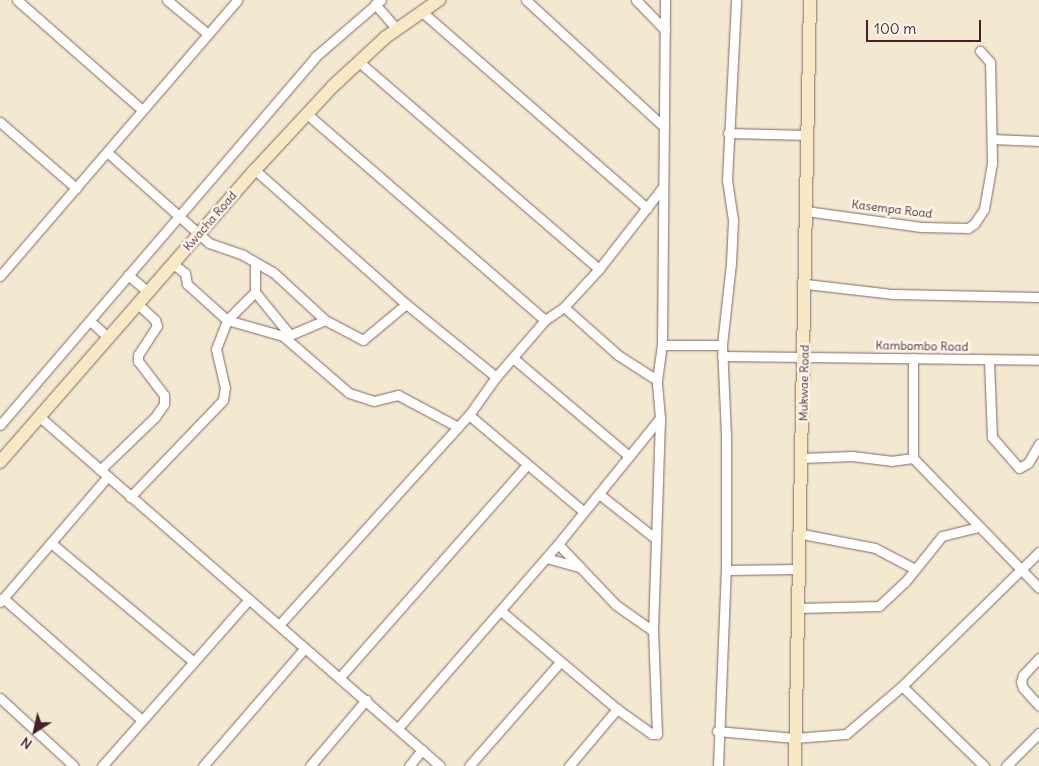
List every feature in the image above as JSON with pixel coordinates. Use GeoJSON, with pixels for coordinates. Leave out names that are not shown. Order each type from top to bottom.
{"type":"FeatureCollection","features":[{"type":"Feature","properties":{"kind":"street"},"geometry":{"type":"LineString","coordinates":[[17,0],[141,110]]}},
{"type":"Feature","properties":{"kind":"street"},"geometry":{"type":"LineString","coordinates":[[167,0],[208,34]]}},
{"type":"Feature","properties":{"kind":"street"},"geometry":{"type":"LineString","coordinates":[[0,276],[237,0]]}},
{"type":"Feature","properties":{"kind":"street","name":"Kwacha Road"},"geometry":{"type":"LineString","coordinates":[[0,462],[41,418],[172,263],[307,114],[358,61],[396,29],[439,0]]}},
{"type":"Feature","properties":{"kind":"street"},"geometry":{"type":"LineString","coordinates":[[526,0],[664,127]]}},
{"type":"Feature","properties":{"kind":"street"},"geometry":{"type":"LineString","coordinates":[[636,0],[665,30]]}},
{"type":"Feature","properties":{"kind":"street"},"geometry":{"type":"LineString","coordinates":[[501,611],[617,709],[652,734],[658,734],[653,631],[660,418],[657,380],[662,345],[664,0]]}},
{"type":"Feature","properties":{"kind":"street"},"geometry":{"type":"LineString","coordinates":[[718,766],[717,731],[726,570],[726,436],[722,345],[728,303],[733,220],[727,180],[736,0]]}},
{"type":"Feature","properties":{"kind":"street","name":"Mukwae Road"},"geometry":{"type":"LineString","coordinates":[[795,766],[794,738],[798,608],[797,533],[802,458],[805,358],[810,0]]}},
{"type":"Feature","properties":{"kind":"street"},"geometry":{"type":"LineString","coordinates":[[0,425],[315,58],[378,2],[396,29]]}},
{"type":"Feature","properties":{"kind":"street"},"geometry":{"type":"LineString","coordinates":[[421,11],[647,208]]}},
{"type":"Feature","properties":{"kind":"street"},"geometry":{"type":"LineString","coordinates":[[980,51],[990,62],[992,139],[1039,141]]}},
{"type":"Feature","properties":{"kind":"street"},"geometry":{"type":"LineString","coordinates":[[358,61],[599,269]]}},
{"type":"Feature","properties":{"kind":"street"},"geometry":{"type":"LineString","coordinates":[[307,114],[545,320]]}},
{"type":"Feature","properties":{"kind":"street"},"geometry":{"type":"LineString","coordinates":[[0,122],[76,188]]}},
{"type":"Feature","properties":{"kind":"street"},"geometry":{"type":"LineString","coordinates":[[728,133],[808,135]]}},
{"type":"Feature","properties":{"kind":"street","name":"Kasempa Road"},"geometry":{"type":"LineString","coordinates":[[806,211],[921,227],[968,228],[981,218],[984,209],[992,139]]}},
{"type":"Feature","properties":{"kind":"street"},"geometry":{"type":"LineString","coordinates":[[107,152],[212,245],[243,255],[289,284],[325,320],[363,340],[406,304]]}},
{"type":"Feature","properties":{"kind":"street"},"geometry":{"type":"LineString","coordinates":[[255,170],[406,304],[496,377]]}},
{"type":"Feature","properties":{"kind":"street"},"geometry":{"type":"LineString","coordinates":[[278,625],[469,415],[496,377],[545,320],[564,307],[599,269],[662,188]]}},
{"type":"Feature","properties":{"kind":"street"},"geometry":{"type":"LineString","coordinates":[[172,263],[185,273],[187,284],[227,320],[285,335],[325,320]]}},
{"type":"Feature","properties":{"kind":"street"},"geometry":{"type":"LineString","coordinates":[[255,264],[255,292],[285,335],[349,393],[374,401],[398,395],[458,427]]}},
{"type":"Feature","properties":{"kind":"street"},"geometry":{"type":"LineString","coordinates":[[128,275],[148,292]]}},
{"type":"Feature","properties":{"kind":"street"},"geometry":{"type":"LineString","coordinates":[[806,284],[894,294],[1039,297]]}},
{"type":"Feature","properties":{"kind":"street"},"geometry":{"type":"LineString","coordinates":[[130,497],[222,400],[225,388],[216,349],[227,320],[255,292]]}},
{"type":"Feature","properties":{"kind":"street"},"geometry":{"type":"LineString","coordinates":[[100,470],[155,417],[164,404],[164,395],[138,361],[138,355],[156,326],[155,320],[138,304]]}},
{"type":"Feature","properties":{"kind":"street"},"geometry":{"type":"LineString","coordinates":[[564,307],[618,355],[657,380]]}},
{"type":"Feature","properties":{"kind":"street"},"geometry":{"type":"LineString","coordinates":[[90,321],[110,338]]}},
{"type":"Feature","properties":{"kind":"street"},"geometry":{"type":"LineString","coordinates":[[662,345],[722,345]]}},
{"type":"Feature","properties":{"kind":"street","name":"Kambombo Road"},"geometry":{"type":"LineString","coordinates":[[722,356],[1039,360]]}},
{"type":"Feature","properties":{"kind":"street"},"geometry":{"type":"LineString","coordinates":[[513,358],[629,456]]}},
{"type":"Feature","properties":{"kind":"street"},"geometry":{"type":"LineString","coordinates":[[913,358],[913,458],[1039,588]]}},
{"type":"Feature","properties":{"kind":"street"},"geometry":{"type":"LineString","coordinates":[[989,360],[992,437],[1019,468],[1028,462],[1039,444]]}},
{"type":"Feature","properties":{"kind":"street"},"geometry":{"type":"LineString","coordinates":[[469,415],[584,512]]}},
{"type":"Feature","properties":{"kind":"street"},"geometry":{"type":"LineString","coordinates":[[41,418],[440,766]]}},
{"type":"Feature","properties":{"kind":"street"},"geometry":{"type":"LineString","coordinates":[[398,728],[558,544],[660,418]]}},
{"type":"Feature","properties":{"kind":"street"},"geometry":{"type":"LineString","coordinates":[[802,458],[852,456],[891,461],[913,458]]}},
{"type":"Feature","properties":{"kind":"street"},"geometry":{"type":"LineString","coordinates":[[340,677],[527,465]]}},
{"type":"Feature","properties":{"kind":"street"},"geometry":{"type":"LineString","coordinates":[[107,477],[2,600],[142,720]]}},
{"type":"Feature","properties":{"kind":"street"},"geometry":{"type":"LineString","coordinates":[[598,494],[656,539]]}},
{"type":"Feature","properties":{"kind":"street"},"geometry":{"type":"LineString","coordinates":[[798,608],[875,608],[883,604],[942,536],[977,526]]}},
{"type":"Feature","properties":{"kind":"street"},"geometry":{"type":"LineString","coordinates":[[797,533],[875,548],[915,569]]}},
{"type":"Feature","properties":{"kind":"street"},"geometry":{"type":"LineString","coordinates":[[51,543],[194,662]]}},
{"type":"Feature","properties":{"kind":"street"},"geometry":{"type":"LineString","coordinates":[[558,544],[616,605],[653,631]]}},
{"type":"Feature","properties":{"kind":"street"},"geometry":{"type":"LineString","coordinates":[[717,731],[794,738],[846,734],[902,686],[1039,552]]}},
{"type":"Feature","properties":{"kind":"street"},"geometry":{"type":"LineString","coordinates":[[546,558],[580,567]]}},
{"type":"Feature","properties":{"kind":"street"},"geometry":{"type":"LineString","coordinates":[[726,570],[798,569]]}},
{"type":"Feature","properties":{"kind":"street"},"geometry":{"type":"LineString","coordinates":[[102,766],[249,599]]}},
{"type":"Feature","properties":{"kind":"street"},"geometry":{"type":"LineString","coordinates":[[203,766],[304,649]]}},
{"type":"Feature","properties":{"kind":"street"},"geometry":{"type":"LineString","coordinates":[[1039,658],[1023,675],[1021,682],[1022,688],[1039,706]]}},
{"type":"Feature","properties":{"kind":"street"},"geometry":{"type":"LineString","coordinates":[[469,766],[560,662]]}},
{"type":"Feature","properties":{"kind":"street"},"geometry":{"type":"LineString","coordinates":[[902,686],[984,766]]}},
{"type":"Feature","properties":{"kind":"street"},"geometry":{"type":"LineString","coordinates":[[0,698],[74,766]]}},
{"type":"Feature","properties":{"kind":"street"},"geometry":{"type":"LineString","coordinates":[[310,766],[366,700]]}},
{"type":"Feature","properties":{"kind":"street"},"geometry":{"type":"LineString","coordinates":[[569,766],[617,709]]}},
{"type":"Feature","properties":{"kind":"street"},"geometry":{"type":"LineString","coordinates":[[1006,766],[1039,733]]}},
{"type":"Feature","properties":{"kind":"street"},"geometry":{"type":"LineString","coordinates":[[409,766],[422,750]]}}]}
